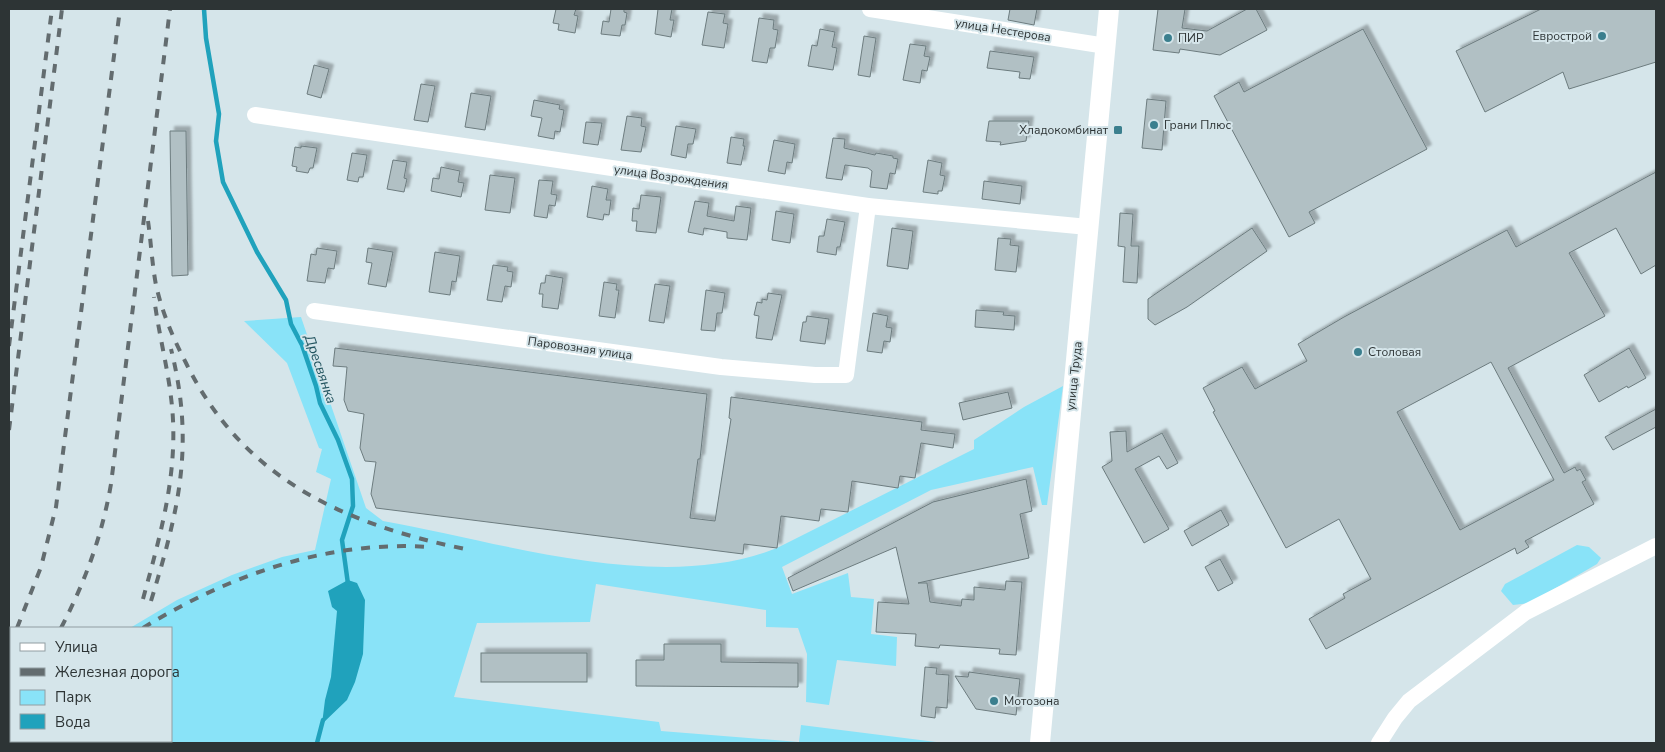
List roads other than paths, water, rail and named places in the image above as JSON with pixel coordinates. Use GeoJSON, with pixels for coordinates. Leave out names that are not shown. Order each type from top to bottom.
{"type":"FeatureCollection","features":[{"type":"Feature","properties":{"kind":"street","name":"улица Нестерова"},"geometry":{"type":"LineString","coordinates":[[870,9],[1106,46]]}},
{"type":"Feature","properties":{"kind":"street","name":"улица Труда"},"geometry":{"type":"LineString","coordinates":[[1040,743],[1109,9]]}},
{"type":"Feature","properties":{"kind":"street","name":"улица Возрождения"},"geometry":{"type":"LineString","coordinates":[[255,115],[868,206],[1088,227]]}},
{"type":"Feature","properties":{"kind":"street","name":"Паровозная улица"},"geometry":{"type":"LineString","coordinates":[[314,311],[722,367],[815,375],[846,375],[868,206]]}},
{"type":"Feature","properties":{"kind":"street"},"geometry":{"type":"LineString","coordinates":[[1379,743],[1395,718],[1410,702],[1526,612],[1656,546]]}},
{"type":"Feature","properties":{"kind":"water"},"geometry":{"type":"Polygon","coordinates":[[[348,580],[357,583],[365,600],[363,654],[355,682],[347,700],[322,724],[325,700],[331,677],[337,611],[332,607],[328,591],[348,580]]]}},
{"type":"Feature","properties":{"kind":"waterway","name":"Дресвянка"},"geometry":{"type":"LineString","coordinates":[[204,9],[206,38],[219,114],[216,141],[223,182],[257,252],[286,300],[291,324],[302,345],[320,403],[338,440],[352,479],[353,506],[342,540],[348,584]]}},
{"type":"Feature","properties":{"kind":"waterway","name":"Дресвянка"},"geometry":{"type":"LineString","coordinates":[[317,743],[323,720]]}},
{"type":"Feature","properties":{"kind":"railway"},"geometry":{"type":"LineString","coordinates":[[9,346],[52,9]]}},
{"type":"Feature","properties":{"kind":"railway"},"geometry":{"type":"LineString","coordinates":[[9,430],[62,9]]}},
{"type":"Feature","properties":{"kind":"railway"},"geometry":{"type":"LineString","coordinates":[[17,627],[41,567],[56,507],[120,9]]}},
{"type":"Feature","properties":{"kind":"railway"},"geometry":{"type":"LineString","coordinates":[[61,627],[92,558],[103,522],[111,484],[170,9]]}},
{"type":"Feature","properties":{"kind":"railway"},"geometry":{"type":"LineString","coordinates":[[148,221],[156,285],[168,325],[186,363],[209,403],[237,437],[267,466],[302,490],[339,510],[378,526],[421,539],[465,549]]}},
{"type":"Feature","properties":{"kind":"railway"},"geometry":{"type":"LineString","coordinates":[[143,599],[165,511],[172,466],[173,443],[170,389],[154,297]]}},
{"type":"Feature","properties":{"kind":"railway"},"geometry":{"type":"LineString","coordinates":[[151,601],[176,506],[183,447],[182,416],[171,349]]}},
{"type":"Feature","properties":{"kind":"railway"},"geometry":{"type":"LineString","coordinates":[[145,627],[210,592],[280,565],[354,549],[392,546],[430,547]]}},
{"type":"Feature","properties":{"kind":"place","name":"Еврострой"},"geometry":{"type":"Point","coordinates":[1602,36]}},
{"type":"Feature","properties":{"kind":"place","name":"ПИР"},"geometry":{"type":"Point","coordinates":[1168,38]}},
{"type":"Feature","properties":{"kind":"place","name":"Грани Плюс"},"geometry":{"type":"Point","coordinates":[1154,125]}},
{"type":"Feature","properties":{"kind":"place","name":"Хладокомбинат"},"geometry":{"type":"Point","coordinates":[1118,130]}},
{"type":"Feature","properties":{"kind":"place","name":"Столовая"},"geometry":{"type":"Point","coordinates":[1358,352]}},
{"type":"Feature","properties":{"kind":"place","name":"Мотозона"},"geometry":{"type":"Point","coordinates":[994,701]}}]}
